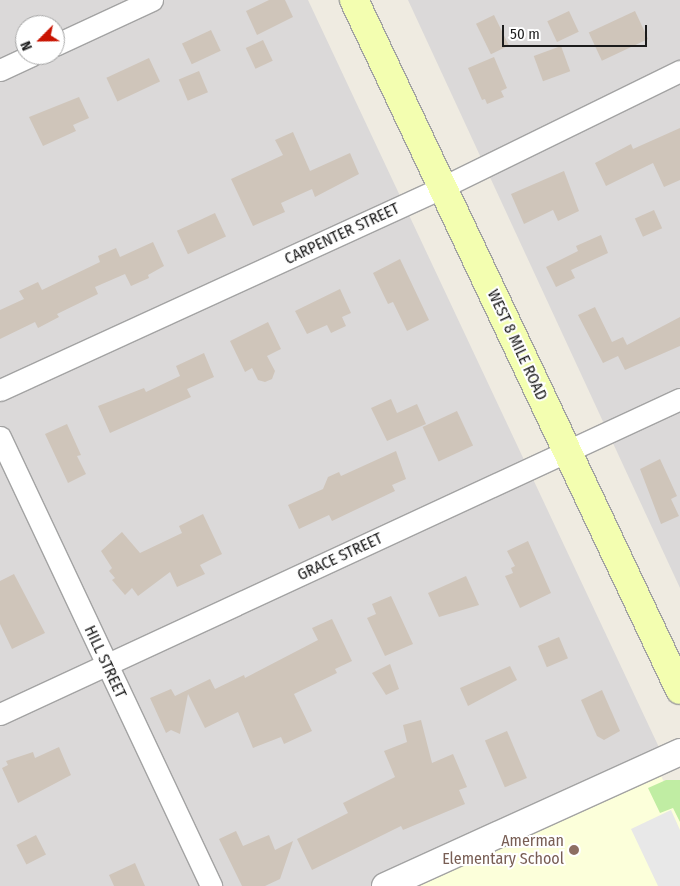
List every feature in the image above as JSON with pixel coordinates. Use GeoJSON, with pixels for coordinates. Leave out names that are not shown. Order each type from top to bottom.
{"type":"FeatureCollection","features":[{"type":"Feature","properties":{"kind":"main road","name":"WEST 8 MILE ROAD"},"geometry":{"type":"LineString","coordinates":[[354,0],[680,690]]}},
{"type":"Feature","properties":{"kind":"street"},"geometry":{"type":"LineString","coordinates":[[65,39],[152,0]]}},
{"type":"Feature","properties":{"kind":"street"},"geometry":{"type":"LineString","coordinates":[[0,70],[15,63]]}},
{"type":"Feature","properties":{"kind":"street","name":"CARPENTER STREET"},"geometry":{"type":"LineString","coordinates":[[0,390],[443,187],[680,71]]}},
{"type":"Feature","properties":{"kind":"street","name":"GRACE STREET"},"geometry":{"type":"LineString","coordinates":[[0,714],[107,667],[680,400]]}},
{"type":"Feature","properties":{"kind":"street","name":"HILL STREET"},"geometry":{"type":"LineString","coordinates":[[0,437],[211,886]]}},
{"type":"Feature","properties":{"kind":"street"},"geometry":{"type":"LineString","coordinates":[[385,886],[680,752]]}},
{"type":"Feature","properties":{"kind":"shaded area"},"geometry":{"type":"Polygon","coordinates":[[[0,0],[308,0],[664,758],[392,886],[0,886],[0,0]]]}},
{"type":"Feature","properties":{"kind":"shaded area"},"geometry":{"type":"Polygon","coordinates":[[[408,0],[680,0],[680,588],[408,0]]]}},
{"type":"Feature","properties":{"kind":"shaded area","name":"Amerman Elementary School"},"geometry":{"type":"Polygon","coordinates":[[[655,764],[680,814],[680,886],[388,886],[655,764]]]}},
{"type":"Feature","properties":{"kind":"shaded area"},"geometry":{"type":"Polygon","coordinates":[[[671,810],[680,830],[680,886],[658,886],[631,829],[671,810]]]}},
{"type":"Feature","properties":{"kind":"green space"},"geometry":{"type":"Polygon","coordinates":[[[666,780],[680,780],[680,822],[673,808],[660,813],[648,788],[666,780]]]}},
{"type":"Feature","properties":{"kind":"building"},"geometry":{"type":"Polygon","coordinates":[[[269,0],[285,0],[293,17],[257,35],[246,11],[269,0]]]}},
{"type":"Feature","properties":{"kind":"building"},"geometry":{"type":"Polygon","coordinates":[[[569,11],[579,32],[557,42],[547,21],[569,11]]]}},
{"type":"Feature","properties":{"kind":"building"},"geometry":{"type":"Polygon","coordinates":[[[635,11],[648,39],[602,61],[589,33],[635,11]]]}},
{"type":"Feature","properties":{"kind":"building"},"geometry":{"type":"Polygon","coordinates":[[[494,15],[509,46],[491,54],[476,24],[494,15]]]}},
{"type":"Feature","properties":{"kind":"building"},"geometry":{"type":"Polygon","coordinates":[[[211,30],[221,51],[192,64],[182,44],[211,30]]]}},
{"type":"Feature","properties":{"kind":"building"},"geometry":{"type":"Polygon","coordinates":[[[263,40],[273,61],[256,69],[246,48],[263,40]]]}},
{"type":"Feature","properties":{"kind":"building"},"geometry":{"type":"Polygon","coordinates":[[[561,46],[570,71],[543,81],[534,56],[561,46]]]}},
{"type":"Feature","properties":{"kind":"building"},"geometry":{"type":"Polygon","coordinates":[[[494,57],[507,88],[501,91],[504,97],[487,104],[485,99],[482,100],[468,68],[494,57]]]}},
{"type":"Feature","properties":{"kind":"building"},"geometry":{"type":"Polygon","coordinates":[[[149,58],[160,82],[117,101],[106,78],[149,58]]]}},
{"type":"Feature","properties":{"kind":"building"},"geometry":{"type":"Polygon","coordinates":[[[199,71],[208,92],[188,101],[179,80],[199,71]]]}},
{"type":"Feature","properties":{"kind":"building"},"geometry":{"type":"Polygon","coordinates":[[[79,97],[89,118],[73,125],[76,131],[43,146],[29,117],[79,97]]]}},
{"type":"Feature","properties":{"kind":"building"},"geometry":{"type":"Polygon","coordinates":[[[680,128],[680,180],[664,187],[653,163],[606,186],[595,163],[631,144],[633,149],[680,128]]]}},
{"type":"Feature","properties":{"kind":"building"},"geometry":{"type":"Polygon","coordinates":[[[293,132],[310,171],[350,153],[359,174],[315,197],[312,189],[281,203],[285,212],[253,226],[231,179],[283,155],[275,140],[293,132]]]}},
{"type":"Feature","properties":{"kind":"building"},"geometry":{"type":"Polygon","coordinates":[[[564,171],[579,211],[558,221],[553,210],[524,224],[511,194],[564,171]]]}},
{"type":"Feature","properties":{"kind":"building"},"geometry":{"type":"Polygon","coordinates":[[[654,210],[662,228],[643,237],[635,219],[654,210]]]}},
{"type":"Feature","properties":{"kind":"building"},"geometry":{"type":"Polygon","coordinates":[[[215,213],[226,237],[188,254],[177,231],[215,213]]]}},
{"type":"Feature","properties":{"kind":"building"},"geometry":{"type":"Polygon","coordinates":[[[601,235],[608,253],[571,270],[575,278],[556,287],[546,267],[578,251],[576,246],[601,235]]]}},
{"type":"Feature","properties":{"kind":"building"},"geometry":{"type":"Polygon","coordinates":[[[153,242],[164,266],[148,275],[149,278],[131,286],[125,274],[95,287],[98,294],[57,314],[59,317],[38,328],[35,322],[0,339],[0,310],[24,299],[19,291],[38,282],[42,290],[100,262],[98,256],[116,248],[120,257],[153,242]]]}},
{"type":"Feature","properties":{"kind":"building"},"geometry":{"type":"Polygon","coordinates":[[[400,259],[429,320],[407,331],[393,302],[388,304],[373,273],[400,259]]]}},
{"type":"Feature","properties":{"kind":"building"},"geometry":{"type":"Polygon","coordinates":[[[340,289],[351,313],[342,317],[346,326],[331,333],[327,325],[307,334],[295,311],[340,289]]]}},
{"type":"Feature","properties":{"kind":"building"},"geometry":{"type":"Polygon","coordinates":[[[595,307],[612,342],[623,337],[627,345],[680,317],[680,346],[625,370],[618,356],[603,363],[578,315],[595,307]]]}},
{"type":"Feature","properties":{"kind":"building"},"geometry":{"type":"Polygon","coordinates":[[[268,322],[281,349],[267,356],[275,371],[272,379],[265,382],[258,380],[252,368],[245,372],[230,341],[268,322]]]}},
{"type":"Feature","properties":{"kind":"building"},"geometry":{"type":"Polygon","coordinates":[[[204,353],[214,377],[187,389],[191,397],[110,433],[98,406],[144,388],[146,392],[180,376],[176,366],[204,353]]]}},
{"type":"Feature","properties":{"kind":"building"},"geometry":{"type":"Polygon","coordinates":[[[391,399],[397,413],[417,404],[426,424],[387,441],[371,408],[391,399]]]}},
{"type":"Feature","properties":{"kind":"building"},"geometry":{"type":"Polygon","coordinates":[[[457,411],[473,445],[439,461],[423,427],[457,411]]]}},
{"type":"Feature","properties":{"kind":"building"},"geometry":{"type":"Polygon","coordinates":[[[67,424],[81,455],[77,456],[86,474],[68,483],[45,434],[67,424]]]}},
{"type":"Feature","properties":{"kind":"building"},"geometry":{"type":"Polygon","coordinates":[[[396,451],[406,479],[392,485],[395,491],[332,521],[329,515],[299,529],[288,505],[323,489],[328,477],[339,472],[341,476],[396,451]]]}},
{"type":"Feature","properties":{"kind":"building"},"geometry":{"type":"Polygon","coordinates":[[[660,459],[677,496],[671,499],[679,516],[661,524],[640,469],[660,459]]]}},
{"type":"Feature","properties":{"kind":"building"},"geometry":{"type":"Polygon","coordinates":[[[203,514],[222,554],[200,565],[205,574],[177,587],[170,572],[138,596],[132,588],[125,595],[112,580],[115,578],[109,571],[112,568],[101,551],[122,532],[140,553],[182,533],[179,526],[203,514]]]}},
{"type":"Feature","properties":{"kind":"building"},"geometry":{"type":"Polygon","coordinates":[[[528,541],[551,593],[520,608],[505,576],[513,573],[511,568],[515,566],[507,551],[528,541]]]}},
{"type":"Feature","properties":{"kind":"building"},"geometry":{"type":"Polygon","coordinates":[[[14,574],[45,633],[12,649],[0,624],[0,581],[14,574]]]}},
{"type":"Feature","properties":{"kind":"building"},"geometry":{"type":"Polygon","coordinates":[[[466,576],[479,605],[439,617],[428,593],[466,576]]]}},
{"type":"Feature","properties":{"kind":"building"},"geometry":{"type":"Polygon","coordinates":[[[391,596],[413,644],[385,656],[367,618],[376,614],[372,604],[391,596]]]}},
{"type":"Feature","properties":{"kind":"building"},"geometry":{"type":"Polygon","coordinates":[[[332,619],[352,661],[335,669],[337,673],[294,694],[312,731],[284,744],[281,737],[253,748],[238,712],[205,728],[188,694],[180,734],[171,730],[166,733],[150,698],[171,689],[175,696],[210,679],[215,689],[244,675],[245,678],[318,640],[312,628],[332,619]]]}},
{"type":"Feature","properties":{"kind":"building"},"geometry":{"type":"Polygon","coordinates":[[[559,637],[568,658],[547,667],[538,646],[559,637]]]}},
{"type":"Feature","properties":{"kind":"building"},"geometry":{"type":"Polygon","coordinates":[[[390,664],[399,689],[386,695],[372,673],[390,664]]]}},
{"type":"Feature","properties":{"kind":"building"},"geometry":{"type":"Polygon","coordinates":[[[510,666],[517,680],[468,706],[460,688],[510,666]]]}},
{"type":"Feature","properties":{"kind":"building"},"geometry":{"type":"Polygon","coordinates":[[[602,690],[620,731],[604,740],[597,736],[581,700],[602,690]]]}},
{"type":"Feature","properties":{"kind":"building"},"geometry":{"type":"Polygon","coordinates":[[[421,720],[432,763],[453,754],[467,787],[459,790],[465,804],[403,830],[401,826],[312,870],[297,839],[348,813],[343,803],[395,777],[384,751],[407,742],[403,725],[421,720]]]}},
{"type":"Feature","properties":{"kind":"building"},"geometry":{"type":"Polygon","coordinates":[[[507,731],[527,778],[505,787],[485,740],[507,731]]]}},
{"type":"Feature","properties":{"kind":"building"},"geometry":{"type":"Polygon","coordinates":[[[59,747],[71,775],[18,803],[2,768],[8,765],[6,761],[33,752],[35,758],[59,747]]]}},
{"type":"Feature","properties":{"kind":"building"},"geometry":{"type":"Polygon","coordinates":[[[236,831],[243,846],[269,835],[275,850],[293,841],[280,879],[265,886],[242,886],[219,839],[236,831]]]}},
{"type":"Feature","properties":{"kind":"building"},"geometry":{"type":"Polygon","coordinates":[[[36,835],[46,855],[26,865],[16,845],[36,835]]]}},
{"type":"Feature","properties":{"kind":"building"},"geometry":{"type":"Polygon","coordinates":[[[135,863],[145,886],[114,886],[109,875],[135,863]]]}},
{"type":"Feature","properties":{"kind":"place","name":"Amerman Elementary School"},"geometry":{"type":"Point","coordinates":[574,850]}}]}
